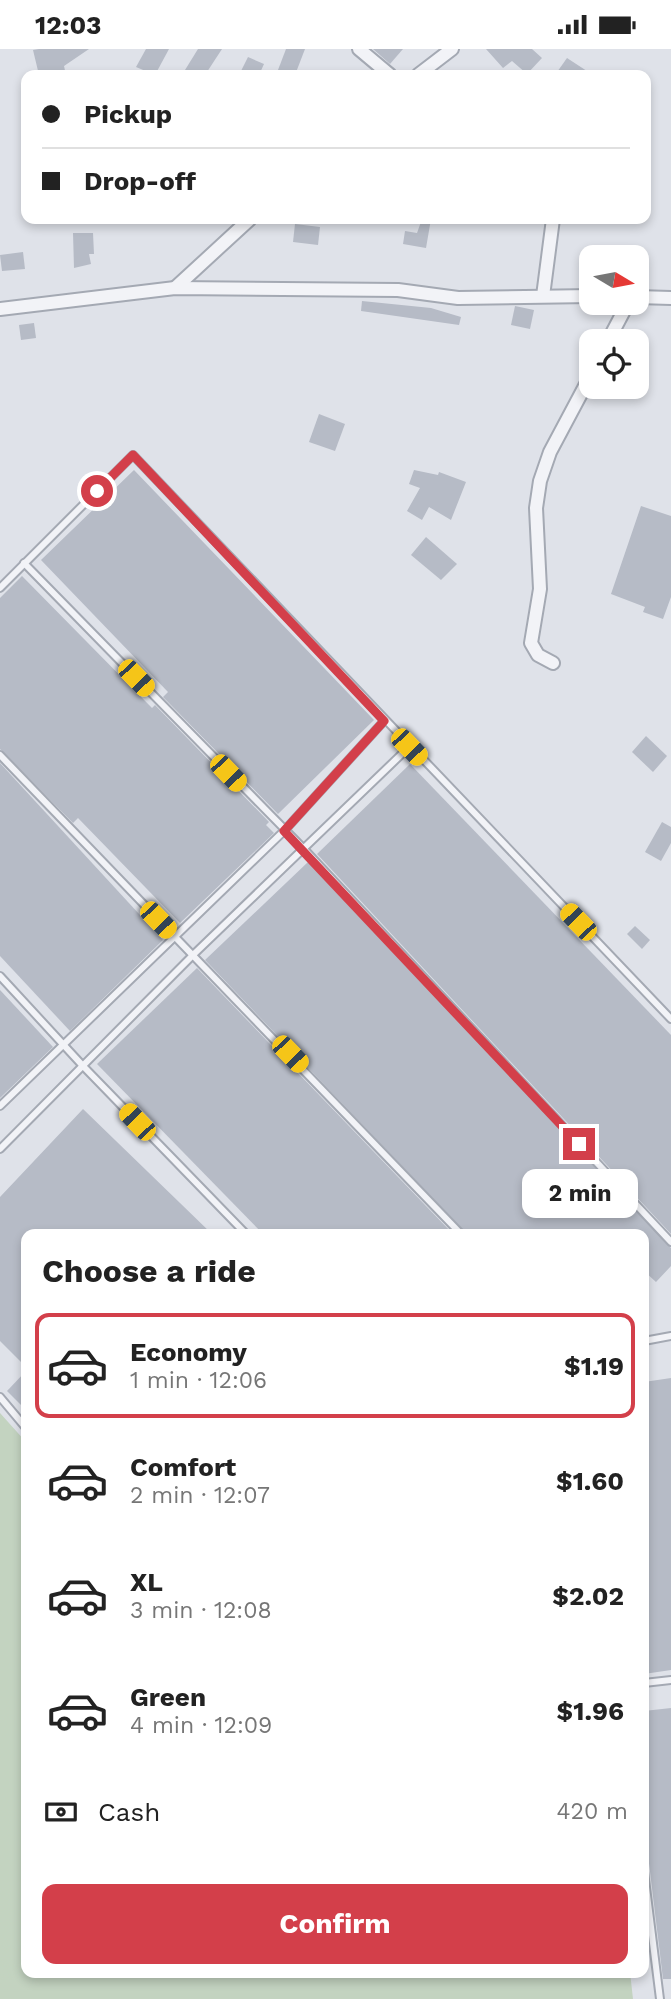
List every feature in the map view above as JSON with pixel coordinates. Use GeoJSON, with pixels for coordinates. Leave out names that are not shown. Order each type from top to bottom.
{"type":"FeatureCollection","features":[{"type":"Feature","properties":{"kind":"street"},"geometry":{"type":"LineString","coordinates":[[359,49],[384,70]]}},
{"type":"Feature","properties":{"kind":"street"},"geometry":{"type":"LineString","coordinates":[[425,70],[452,49]]}},
{"type":"Feature","properties":{"kind":"street"},"geometry":{"type":"LineString","coordinates":[[175,288],[245,224]]}},
{"type":"Feature","properties":{"kind":"street"},"geometry":{"type":"LineString","coordinates":[[543,296],[552,224]]}},
{"type":"Feature","properties":{"kind":"street"},"geometry":{"type":"LineString","coordinates":[[0,309],[175,288],[398,290],[458,298],[579,296]]}},
{"type":"Feature","properties":{"kind":"street"},"geometry":{"type":"LineString","coordinates":[[649,297],[671,298]]}},
{"type":"Feature","properties":{"kind":"street"},"geometry":{"type":"LineString","coordinates":[[554,663],[538,655],[531,643],[540,589],[536,508],[540,481],[550,452],[579,397]]}},
{"type":"Feature","properties":{"kind":"lane"},"geometry":{"type":"LineString","coordinates":[[0,588],[133,455],[671,1019]]}},
{"type":"Feature","properties":{"kind":"lane"},"geometry":{"type":"LineString","coordinates":[[24,563],[303,848],[671,1242]]}},
{"type":"Feature","properties":{"kind":"lane"},"geometry":{"type":"LineString","coordinates":[[0,1106],[284,831],[384,721]]}},
{"type":"Feature","properties":{"kind":"lane"},"geometry":{"type":"LineString","coordinates":[[0,1149],[194,954],[409,747]]}},
{"type":"Feature","properties":{"kind":"lane"},"geometry":{"type":"LineString","coordinates":[[0,755],[456,1229]]}},
{"type":"Feature","properties":{"kind":"lane"},"geometry":{"type":"LineString","coordinates":[[0,976],[241,1229]]}},
{"type":"Feature","properties":{"kind":"lane"},"geometry":{"type":"LineString","coordinates":[[649,1340],[671,1336]]}},
{"type":"Feature","properties":{"kind":"lane"},"geometry":{"type":"LineString","coordinates":[[0,1397],[21,1422]]}},
{"type":"Feature","properties":{"kind":"lane"},"geometry":{"type":"LineString","coordinates":[[649,1682],[671,1680]]}},
{"type":"Feature","properties":{"kind":"lane"},"geometry":{"type":"LineString","coordinates":[[649,1911],[660,1999]]}},
{"type":"Feature","properties":{"kind":"green space"},"geometry":{"type":"Polygon","coordinates":[[[0,1413],[21,1436],[21,1978],[631,1978],[633,1999],[0,1999],[0,1413]]]}},
{"type":"Feature","properties":{"kind":"building"},"geometry":{"type":"Polygon","coordinates":[[[89,49],[64,66],[65,70],[38,70],[33,50],[89,49]]]}},
{"type":"Feature","properties":{"kind":"building"},"geometry":{"type":"Polygon","coordinates":[[[146,49],[169,49],[158,70],[136,67],[146,49]]]}},
{"type":"Feature","properties":{"kind":"building"},"geometry":{"type":"Polygon","coordinates":[[[198,49],[222,49],[208,70],[185,70],[198,49]]]}},
{"type":"Feature","properties":{"kind":"building"},"geometry":{"type":"Polygon","coordinates":[[[286,49],[305,49],[297,70],[278,70],[286,49]]]}},
{"type":"Feature","properties":{"kind":"building"},"geometry":{"type":"Polygon","coordinates":[[[373,49],[403,49],[390,64],[373,49]]]}},
{"type":"Feature","properties":{"kind":"building"},"geometry":{"type":"Polygon","coordinates":[[[486,49],[532,49],[542,58],[531,70],[522,70],[512,61],[503,68],[486,49]]]}},
{"type":"Feature","properties":{"kind":"building"},"geometry":{"type":"Polygon","coordinates":[[[248,57],[264,64],[261,70],[242,70],[248,57]]]}},
{"type":"Feature","properties":{"kind":"building"},"geometry":{"type":"Polygon","coordinates":[[[567,58],[585,70],[559,70],[567,58]]]}},
{"type":"Feature","properties":{"kind":"building"},"geometry":{"type":"Polygon","coordinates":[[[295,224],[320,227],[318,245],[293,242],[295,224]]]}},
{"type":"Feature","properties":{"kind":"building"},"geometry":{"type":"Polygon","coordinates":[[[420,224],[430,224],[426,248],[403,244],[405,231],[417,233],[420,224]]]}},
{"type":"Feature","properties":{"kind":"building"},"geometry":{"type":"Polygon","coordinates":[[[73,233],[93,233],[94,254],[89,254],[91,264],[74,268],[73,233]]]}},
{"type":"Feature","properties":{"kind":"building"},"geometry":{"type":"Polygon","coordinates":[[[23,252],[25,269],[2,271],[0,255],[23,252]]]}},
{"type":"Feature","properties":{"kind":"building"},"geometry":{"type":"Polygon","coordinates":[[[362,301],[431,308],[461,317],[459,325],[361,311],[362,301]]]}},
{"type":"Feature","properties":{"kind":"building"},"geometry":{"type":"Polygon","coordinates":[[[515,306],[534,310],[530,329],[511,325],[515,306]]]}},
{"type":"Feature","properties":{"kind":"building"},"geometry":{"type":"Polygon","coordinates":[[[34,323],[36,338],[21,340],[19,325],[34,323]]]}},
{"type":"Feature","properties":{"kind":"building"},"geometry":{"type":"Polygon","coordinates":[[[319,414],[345,424],[335,451],[309,442],[319,414]]]}},
{"type":"Feature","properties":{"kind":"building"},"geometry":{"type":"Polygon","coordinates":[[[134,470],[374,720],[278,814],[163,697],[168,692],[41,560],[134,470]]]}},
{"type":"Feature","properties":{"kind":"building"},"geometry":{"type":"Polygon","coordinates":[[[414,470],[438,475],[439,472],[466,482],[451,520],[429,507],[422,520],[407,511],[420,488],[409,484],[414,470]]]}},
{"type":"Feature","properties":{"kind":"building"},"geometry":{"type":"Polygon","coordinates":[[[641,506],[671,516],[671,597],[663,619],[643,612],[645,607],[611,594],[641,506]]]}},
{"type":"Feature","properties":{"kind":"building"},"geometry":{"type":"Polygon","coordinates":[[[426,537],[457,564],[441,580],[411,555],[426,537]]]}},
{"type":"Feature","properties":{"kind":"building"},"geometry":{"type":"Polygon","coordinates":[[[22,576],[152,708],[155,705],[269,822],[266,825],[274,833],[180,923],[78,818],[73,823],[0,749],[0,598],[22,576]]]}},
{"type":"Feature","properties":{"kind":"building"},"geometry":{"type":"Polygon","coordinates":[[[646,736],[667,756],[653,772],[632,752],[646,736]]]}},
{"type":"Feature","properties":{"kind":"building"},"geometry":{"type":"Polygon","coordinates":[[[0,763],[163,940],[70,1031],[0,956],[0,763]]]}},
{"type":"Feature","properties":{"kind":"building"},"geometry":{"type":"Polygon","coordinates":[[[410,764],[671,1035],[671,1234],[317,854],[410,764]]]}},
{"type":"Feature","properties":{"kind":"building"},"geometry":{"type":"Polygon","coordinates":[[[662,822],[671,827],[671,843],[661,861],[645,852],[662,822]]]}},
{"type":"Feature","properties":{"kind":"building"},"geometry":{"type":"Polygon","coordinates":[[[308,862],[671,1248],[671,1266],[656,1282],[649,1276],[649,1229],[462,1229],[205,960],[308,862]]]}},
{"type":"Feature","properties":{"kind":"building"},"geometry":{"type":"Polygon","coordinates":[[[635,926],[650,940],[642,949],[627,934],[635,926]]]}},
{"type":"Feature","properties":{"kind":"building"},"geometry":{"type":"Polygon","coordinates":[[[197,968],[448,1229],[258,1229],[97,1064],[197,968]]]}},
{"type":"Feature","properties":{"kind":"building"},"geometry":{"type":"Polygon","coordinates":[[[0,990],[53,1047],[0,1098],[0,990]]]}},
{"type":"Feature","properties":{"kind":"building"},"geometry":{"type":"Polygon","coordinates":[[[83,1109],[207,1229],[21,1229],[21,1362],[0,1341],[0,1197],[83,1109]]]}},
{"type":"Feature","properties":{"kind":"building"},"geometry":{"type":"Polygon","coordinates":[[[21,1376],[21,1405],[7,1391],[21,1376]]]}},
{"type":"Feature","properties":{"kind":"building"},"geometry":{"type":"Polygon","coordinates":[[[671,1378],[671,1670],[649,1673],[649,1381],[671,1378]]]}},
{"type":"Feature","properties":{"kind":"building"},"geometry":{"type":"Polygon","coordinates":[[[671,1708],[671,1979],[663,1979],[649,1863],[649,1710],[671,1708]]]}},
{"type":"Feature","properties":{"kind":"route"},"geometry":{"type":"LineString","coordinates":[[97,491],[133,455],[384,721],[284,831],[303,848],[579,1144]]}}]}
